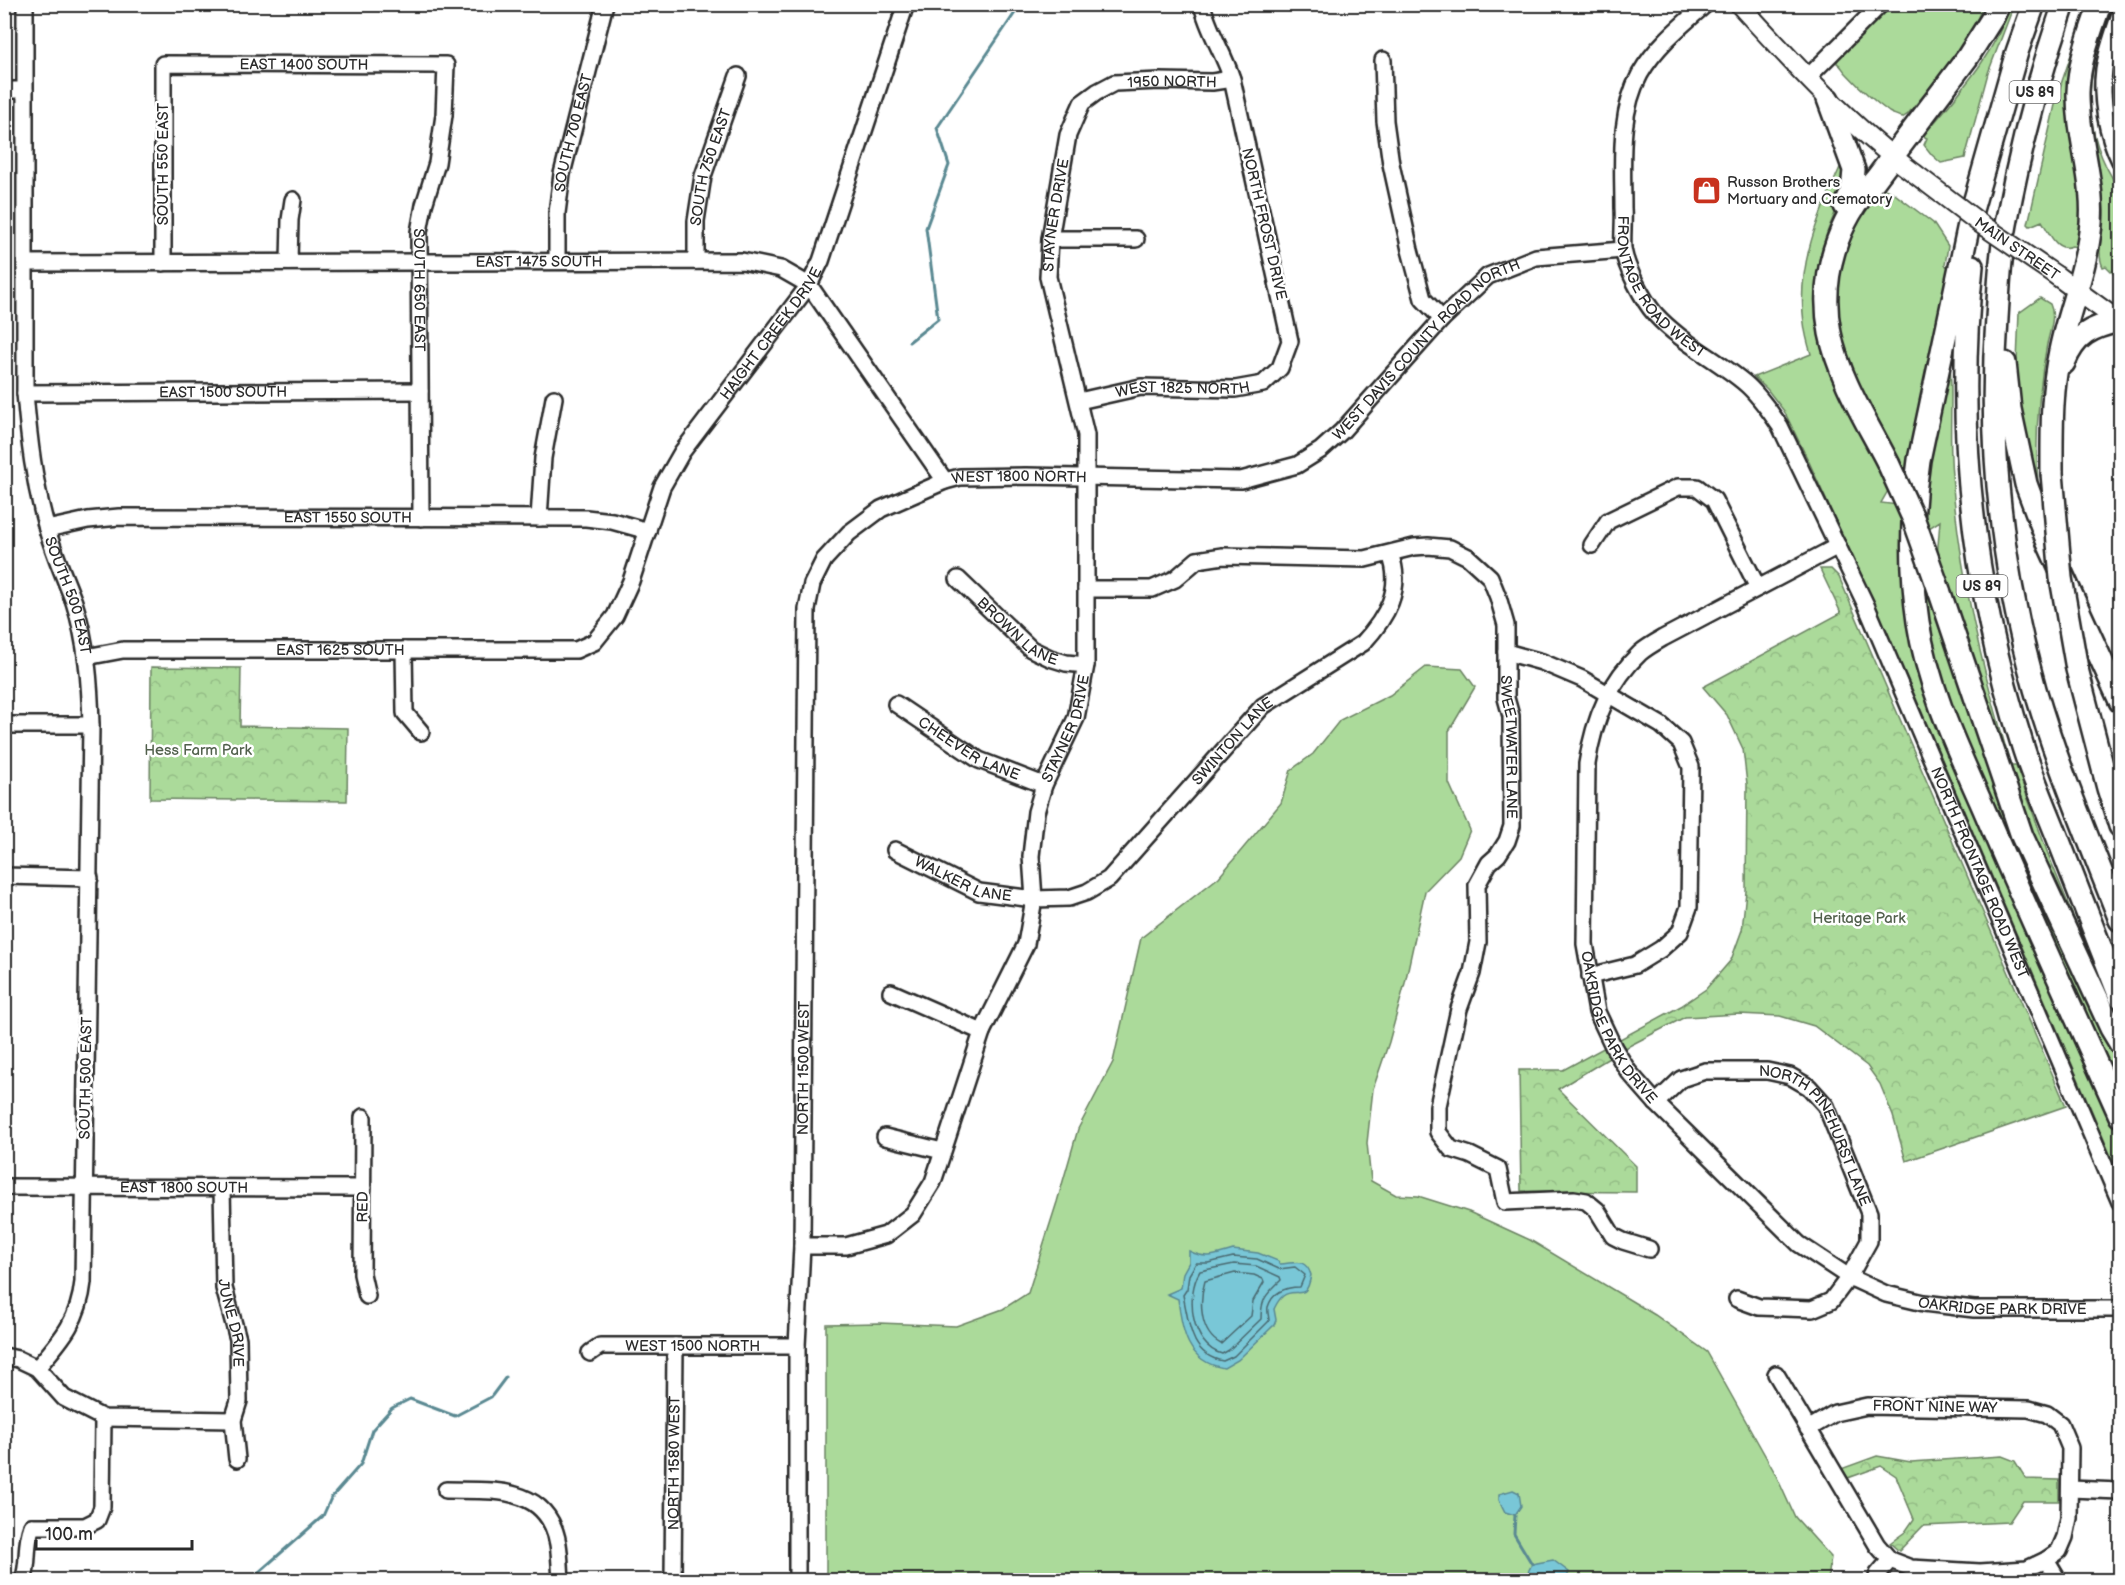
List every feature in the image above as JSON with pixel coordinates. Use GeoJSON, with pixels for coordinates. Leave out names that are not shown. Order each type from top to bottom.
{"type":"FeatureCollection","features":[{"type":"Feature","properties":{"kind":"highway"},"geometry":{"type":"LineString","coordinates":[[1985,28],[1990,4]]}},
{"type":"Feature","properties":{"kind":"highway"},"geometry":{"type":"LineString","coordinates":[[1999,4],[1967,58],[1861,195],[1840,233],[1830,264],[1827,312],[1830,334],[1848,385],[1914,520],[2022,836],[2101,1007],[2121,1043]]}},
{"type":"Feature","properties":{"kind":"highway","name":"US 89"},"geometry":{"type":"LineString","coordinates":[[2034,4],[2014,63],[1989,153],[1973,256],[1967,315],[1965,433],[1974,539],[1993,638],[2023,748],[2121,997]]}},
{"type":"Feature","properties":{"kind":"highway","name":"US 89"},"geometry":{"type":"LineString","coordinates":[[2064,4],[2037,87],[2006,226],[2001,264],[1994,375],[1994,447],[2004,544],[2020,631],[2051,740],[2121,920]]}},
{"type":"Feature","properties":{"kind":"highway"},"geometry":{"type":"LineString","coordinates":[[2100,4],[2086,46],[2079,81],[2079,106],[2092,200],[2090,232],[2077,291],[2059,351],[2052,418],[2052,473],[2061,578],[2077,669],[2108,788],[2121,826]]}},
{"type":"Feature","properties":{"kind":"highway"},"geometry":{"type":"LineString","coordinates":[[1828,99],[1854,170],[1852,192],[1838,226],[1840,233]]}},
{"type":"Feature","properties":{"kind":"highway"},"geometry":{"type":"LineString","coordinates":[[1989,153],[1972,210],[1917,470],[1911,554],[1918,623],[1933,685],[1963,761],[2121,1116]]}},
{"type":"Feature","properties":{"kind":"highway"},"geometry":{"type":"LineString","coordinates":[[2015,183],[2015,214],[2008,270],[2005,333],[2007,381],[2014,432],[2035,511],[2121,701]]}},
{"type":"Feature","properties":{"kind":"highway"},"geometry":{"type":"LineString","coordinates":[[2056,383],[2070,346],[2085,333],[2101,325],[2120,321]]}},
{"type":"Feature","properties":{"kind":"highway"},"geometry":{"type":"LineString","coordinates":[[2104,769],[2121,806]]}},
{"type":"Feature","properties":{"kind":"main road"},"geometry":{"type":"LineString","coordinates":[[1738,4],[1828,99],[1892,157]]}},
{"type":"Feature","properties":{"kind":"main road","name":"MAIN STREET"},"geometry":{"type":"LineString","coordinates":[[1892,157],[1981,224],[2120,321]]}},
{"type":"Feature","properties":{"kind":"street","name":"SOUTH 500 EAST"},"geometry":{"type":"LineString","coordinates":[[25,4],[25,393],[30,455],[47,529],[74,605],[86,657],[90,685],[91,725],[81,1302],[62,1338],[37,1368]]}},
{"type":"Feature","properties":{"kind":"street","name":"SOUTH 700 EAST"},"geometry":{"type":"LineString","coordinates":[[557,261],[557,213],[562,174],[605,4]]}},
{"type":"Feature","properties":{"kind":"street","name":"HAIGHT CREEK DRIVE"},"geometry":{"type":"LineString","coordinates":[[594,642],[615,616],[631,581],[662,487],[681,452],[809,285],[821,261],[906,4]]}},
{"type":"Feature","properties":{"kind":"street","name":"NORTH FROST DRIVE"},"geometry":{"type":"LineString","coordinates":[[1202,4],[1205,21],[1227,63],[1232,79],[1290,341],[1280,368]]}},
{"type":"Feature","properties":{"kind":"street","name":"FRONTAGE ROAD WEST"},"geometry":{"type":"LineString","coordinates":[[1706,4],[1663,43],[1641,72],[1632,90],[1624,129],[1623,250],[1638,290],[1654,313],[1676,334],[1747,384],[1765,404],[1780,426],[1838,546]]}},
{"type":"Feature","properties":{"kind":"street"},"geometry":{"type":"LineString","coordinates":[[1807,78],[1881,4]]}},
{"type":"Feature","properties":{"kind":"street"},"geometry":{"type":"LineString","coordinates":[[2121,15],[2104,70],[2104,112],[2114,149],[2121,161]]}},
{"type":"Feature","properties":{"kind":"street"},"geometry":{"type":"LineString","coordinates":[[1383,60],[1391,164],[1410,250],[1423,299],[1442,319]]}},
{"type":"Feature","properties":{"kind":"street","name":"EAST 1400 SOUTH"},"geometry":{"type":"LineString","coordinates":[[163,64],[446,65]]}},
{"type":"Feature","properties":{"kind":"street","name":"SOUTH 550 EAST"},"geometry":{"type":"LineString","coordinates":[[163,64],[163,263]]}},
{"type":"Feature","properties":{"kind":"street","name":"SOUTH 650 EAST"},"geometry":{"type":"LineString","coordinates":[[421,518],[419,232],[424,205],[437,163],[444,115],[446,65]]}},
{"type":"Feature","properties":{"kind":"street","name":"SOUTH 750 EAST"},"geometry":{"type":"LineString","coordinates":[[696,261],[696,221],[703,176],[738,76]]}},
{"type":"Feature","properties":{"kind":"street","name":"1950 NORTH"},"geometry":{"type":"LineString","coordinates":[[1082,104],[1097,92],[1114,83],[1212,82],[1232,79]]}},
{"type":"Feature","properties":{"kind":"street"},"geometry":{"type":"LineString","coordinates":[[4,90],[25,90]]}},
{"type":"Feature","properties":{"kind":"street","name":"STAYNER DRIVE"},"geometry":{"type":"LineString","coordinates":[[802,1246],[846,1246],[886,1235],[913,1214],[933,1182],[982,1032],[1026,944],[1035,899],[1032,876],[1032,837],[1036,812],[1044,785],[1076,718],[1086,665],[1086,435],[1048,277],[1050,239],[1068,135],[1082,104]]}},
{"type":"Feature","properties":{"kind":"street"},"geometry":{"type":"LineString","coordinates":[[289,262],[293,200]]}},
{"type":"Feature","properties":{"kind":"street"},"geometry":{"type":"LineString","coordinates":[[1050,239],[1136,239]]}},
{"type":"Feature","properties":{"kind":"street","name":"WEST DAVIS COUNTY ROAD NORTH"},"geometry":{"type":"LineString","coordinates":[[1240,480],[1297,465],[1321,450],[1342,431],[1442,319],[1488,276],[1536,257],[1623,250]]}},
{"type":"Feature","properties":{"kind":"street","name":"EAST 1475 SOUTH"},"geometry":{"type":"LineString","coordinates":[[25,263],[742,261],[781,269],[809,285],[945,481]]}},
{"type":"Feature","properties":{"kind":"street","name":"WEST 1825 NORTH"},"geometry":{"type":"LineString","coordinates":[[1079,401],[1141,387],[1235,389],[1263,384],[1280,368]]}},
{"type":"Feature","properties":{"kind":"street","name":"EAST 1500 SOUTH"},"geometry":{"type":"LineString","coordinates":[[25,393],[420,390]]}},
{"type":"Feature","properties":{"kind":"street"},"geometry":{"type":"LineString","coordinates":[[539,518],[543,458],[554,398]]}},
{"type":"Feature","properties":{"kind":"street","name":"WEST 1800 NORTH"},"geometry":{"type":"LineString","coordinates":[[824,560],[849,533],[881,509],[945,481],[960,477],[1240,480]]}},
{"type":"Feature","properties":{"kind":"street"},"geometry":{"type":"LineString","coordinates":[[1592,545],[1608,521],[1678,487],[1697,487],[1714,500],[1758,588]]}},
{"type":"Feature","properties":{"kind":"street","name":"EAST 1550 SOUTH"},"geometry":{"type":"LineString","coordinates":[[47,529],[88,520],[118,517],[539,518],[612,521],[648,531]]}},
{"type":"Feature","properties":{"kind":"street","name":"SWEETWATER LANE"},"geometry":{"type":"LineString","coordinates":[[1086,589],[1152,589],[1175,579],[1197,560],[1223,556],[1365,559],[1414,547],[1428,546],[1450,548],[1468,557],[1490,576],[1506,625],[1506,698],[1511,716],[1512,826],[1507,841],[1498,855],[1489,862],[1477,885],[1478,942],[1472,973],[1459,1009],[1438,1106],[1438,1132],[1451,1149],[1470,1155],[1497,1169],[1505,1202],[1574,1199],[1586,1201],[1597,1210],[1613,1236],[1649,1249]]}},
{"type":"Feature","properties":{"kind":"street","name":"OAKRIDGE PARK DRIVE"},"geometry":{"type":"LineString","coordinates":[[1838,546],[1664,638],[1642,652],[1623,673],[1608,695],[1591,737],[1587,764],[1585,944],[1597,1012],[1628,1071],[1656,1103],[1799,1244],[1849,1277],[1886,1294],[1974,1309],[2121,1309]]}},
{"type":"Feature","properties":{"kind":"street","name":"NORTH FRONTAGE ROAD WEST"},"geometry":{"type":"LineString","coordinates":[[1838,546],[1866,605],[2121,1202]]}},
{"type":"Feature","properties":{"kind":"street","name":"SWINTON LANE"},"geometry":{"type":"LineString","coordinates":[[1035,899],[1069,898],[1087,892],[1109,879],[1263,706],[1363,644],[1381,622],[1393,596],[1396,579],[1395,566],[1390,554]]}},
{"type":"Feature","properties":{"kind":"street","name":"NORTH 1500 WEST"},"geometry":{"type":"LineString","coordinates":[[797,1581],[797,1346],[802,1246],[807,609],[812,584],[824,560]]}},
{"type":"Feature","properties":{"kind":"street","name":"BROWN LANE"},"geometry":{"type":"LineString","coordinates":[[958,579],[1031,649],[1066,663],[1086,665]]}},
{"type":"Feature","properties":{"kind":"street","name":"EAST 1625 SOUTH"},"geometry":{"type":"LineString","coordinates":[[86,657],[123,650],[576,650],[594,642]]}},
{"type":"Feature","properties":{"kind":"street"},"geometry":{"type":"LineString","coordinates":[[404,650],[405,713],[421,732]]}},
{"type":"Feature","properties":{"kind":"street"},"geometry":{"type":"LineString","coordinates":[[1506,652],[1557,668],[1592,684],[1661,724],[1681,743],[1691,767],[1689,907],[1680,932],[1661,949],[1635,965],[1590,976]]}},
{"type":"Feature","properties":{"kind":"street","name":"CHEEVER LANE"},"geometry":{"type":"LineString","coordinates":[[896,704],[980,760],[1044,785]]}},
{"type":"Feature","properties":{"kind":"street"},"geometry":{"type":"LineString","coordinates":[[4,725],[91,725]]}},
{"type":"Feature","properties":{"kind":"street","name":"WALKER LANE"},"geometry":{"type":"LineString","coordinates":[[895,850],[979,892],[1035,899]]}},
{"type":"Feature","properties":{"kind":"street"},"geometry":{"type":"LineString","coordinates":[[4,876],[90,878]]}},
{"type":"Feature","properties":{"kind":"street"},"geometry":{"type":"LineString","coordinates":[[891,992],[982,1032]]}},
{"type":"Feature","properties":{"kind":"street","name":"NORTH PINEHURST LANE"},"geometry":{"type":"LineString","coordinates":[[1656,1103],[1681,1079],[1705,1071],[1767,1071],[1790,1076],[1809,1087],[1826,1106],[1869,1213],[1869,1241],[1849,1277],[1831,1301],[1812,1309],[1759,1307],[1737,1299]]}},
{"type":"Feature","properties":{"kind":"street","name":"RED"},"geometry":{"type":"LineString","coordinates":[[363,1117],[362,1274],[367,1296]]}},
{"type":"Feature","properties":{"kind":"street"},"geometry":{"type":"LineString","coordinates":[[885,1137],[942,1151]]}},
{"type":"Feature","properties":{"kind":"street","name":"EAST 1800 SOUTH"},"geometry":{"type":"LineString","coordinates":[[4,1187],[363,1188]]}},
{"type":"Feature","properties":{"kind":"street","name":"JUNE DRIVE"},"geometry":{"type":"LineString","coordinates":[[222,1188],[224,1288],[238,1339],[239,1401],[233,1420],[237,1459]]}},
{"type":"Feature","properties":{"kind":"street","name":"WEST 1500 NORTH"},"geometry":{"type":"LineString","coordinates":[[590,1353],[600,1346],[797,1346]]}},
{"type":"Feature","properties":{"kind":"street","name":"NORTH 1580 WEST"},"geometry":{"type":"LineString","coordinates":[[673,1581],[675,1346]]}},
{"type":"Feature","properties":{"kind":"street"},"geometry":{"type":"LineString","coordinates":[[4,1356],[18,1359],[37,1368],[64,1398],[103,1418],[233,1420]]}},
{"type":"Feature","properties":{"kind":"street"},"geometry":{"type":"LineString","coordinates":[[1776,1374],[1877,1545],[1890,1560],[1911,1568],[1980,1572],[2028,1569],[2046,1560],[2058,1581]]}},
{"type":"Feature","properties":{"kind":"street","name":"FRONT NINE WAY"},"geometry":{"type":"LineString","coordinates":[[1808,1429],[1835,1413],[1867,1406],[2029,1409],[2047,1414],[2060,1424],[2070,1448],[2070,1488],[2069,1518],[2065,1537],[2059,1551],[2046,1560]]}},
{"type":"Feature","properties":{"kind":"street"},"geometry":{"type":"LineString","coordinates":[[32,1526],[85,1526],[97,1520],[102,1507],[103,1418]]}},
{"type":"Feature","properties":{"kind":"street"},"geometry":{"type":"LineString","coordinates":[[2070,1488],[2121,1491]]}},
{"type":"Feature","properties":{"kind":"street"},"geometry":{"type":"LineString","coordinates":[[446,1490],[496,1491],[524,1496],[546,1514],[557,1541],[561,1581]]}},
{"type":"Feature","properties":{"kind":"street"},"geometry":{"type":"LineString","coordinates":[[23,1581],[27,1564],[27,1539],[32,1526]]}},
{"type":"Feature","properties":{"kind":"street"},"geometry":{"type":"LineString","coordinates":[[32,1526],[36,1539],[33,1581]]}},
{"type":"Feature","properties":{"kind":"street"},"geometry":{"type":"LineString","coordinates":[[1876,1581],[1878,1574],[1890,1560]]}},
{"type":"Feature","properties":{"kind":"green space"},"geometry":{"type":"Polygon","coordinates":[[[1888,5],[1983,5],[1960,49],[1908,114],[1902,118],[1889,112],[1878,103],[1837,63],[1839,54],[1888,5]]]}},
{"type":"Feature","properties":{"kind":"green space"},"geometry":{"type":"Polygon","coordinates":[[[2010,5],[2014,5],[1988,73],[1965,158],[1941,163],[1924,145],[1927,138],[1923,136],[1985,58],[2010,5]]]}},
{"type":"Feature","properties":{"kind":"green space"},"geometry":{"type":"Polygon","coordinates":[[[2088,5],[2090,5],[2079,179],[2081,231],[2076,247],[2062,247],[2057,244],[2042,221],[2030,226],[2028,224],[2057,96],[2088,5]]]}},
{"type":"Feature","properties":{"kind":"green space"},"geometry":{"type":"Polygon","coordinates":[[[2108,5],[2112,5],[2096,53],[2090,99],[2097,144],[2106,167],[2120,190],[2120,280],[2106,266],[2103,267],[2101,261],[2103,196],[2087,93],[2091,59],[2108,5]]]}},
{"type":"Feature","properties":{"kind":"green space"},"geometry":{"type":"Polygon","coordinates":[[[1842,163],[1845,181],[1843,191],[1819,259],[1817,275],[1816,314],[1822,351],[1828,368],[1889,489],[1881,503],[1898,505],[1903,521],[1906,598],[2090,1073],[2120,1140],[2120,1177],[1912,689],[1809,462],[1784,411],[1767,389],[1754,377],[1811,354],[1805,331],[1802,302],[1806,260],[1825,201],[1842,163]]]}},
{"type":"Feature","properties":{"kind":"green space"},"geometry":{"type":"Polygon","coordinates":[[[1876,186],[1892,192],[1933,223],[1948,246],[1945,265],[1950,268],[1908,474],[1903,474],[1844,359],[1835,310],[1842,250],[1876,186]]]}},
{"type":"Feature","properties":{"kind":"green space"},"geometry":{"type":"Polygon","coordinates":[[[2040,298],[2050,304],[2052,319],[2039,397],[2038,486],[2036,486],[2021,417],[2017,362],[2019,313],[2040,298]]]}},
{"type":"Feature","properties":{"kind":"green space"},"geometry":{"type":"Polygon","coordinates":[[[1949,351],[1951,460],[1956,513],[1967,587],[1982,658],[2011,766],[2016,766],[2048,854],[2096,973],[2028,836],[1937,558],[1940,521],[1926,530],[1920,516],[1949,351]]]}},
{"type":"Feature","properties":{"kind":"green space","name":"Heritage Park"},"geometry":{"type":"Polygon","coordinates":[[[1820,569],[1831,569],[1839,577],[2066,1106],[1906,1161],[1893,1116],[1880,1084],[1867,1066],[1814,1026],[1780,1016],[1739,1014],[1685,1017],[1629,1046],[1558,1089],[1636,1166],[1636,1192],[1521,1191],[1519,1070],[1563,1070],[1681,1006],[1706,989],[1731,960],[1742,930],[1746,891],[1747,784],[1743,749],[1727,715],[1703,687],[1841,613],[1820,569]]]}},
{"type":"Feature","properties":{"kind":"green space"},"geometry":{"type":"Polygon","coordinates":[[[1922,569],[1967,710],[2000,801],[2120,1066],[2120,1101],[2048,939],[1941,685],[1925,607],[1922,569]]]}},
{"type":"Feature","properties":{"kind":"green space","name":"Hess Farm Park"},"geometry":{"type":"Polygon","coordinates":[[[151,667],[241,668],[240,726],[348,728],[347,801],[150,799],[151,667]]]}},
{"type":"Feature","properties":{"kind":"green space"},"geometry":{"type":"Polygon","coordinates":[[[1426,667],[1462,669],[1475,687],[1449,731],[1449,783],[1470,830],[1459,856],[1425,891],[1405,983],[1373,1089],[1367,1143],[1371,1181],[1396,1195],[1418,1196],[1469,1212],[1530,1240],[1655,1315],[1707,1352],[1775,1473],[1795,1517],[1831,1557],[1828,1580],[826,1580],[826,1324],[879,1323],[956,1326],[1003,1309],[1028,1293],[1078,1129],[1113,1062],[1141,938],[1219,877],[1281,803],[1291,770],[1313,754],[1340,720],[1390,695],[1426,667]]]}},
{"type":"Feature","properties":{"kind":"green space"},"geometry":{"type":"Polygon","coordinates":[[[1877,1456],[1911,1462],[2002,1456],[2015,1461],[2026,1479],[2059,1480],[2059,1501],[2023,1501],[2009,1522],[1923,1526],[1899,1551],[1890,1543],[1905,1532],[1914,1519],[1896,1476],[1881,1466],[1848,1478],[1841,1469],[1877,1456]]]}},
{"type":"Feature","properties":{"kind":"water"},"geometry":{"type":"Polygon","coordinates":[[[1233,1250],[1258,1253],[1280,1264],[1302,1263],[1311,1275],[1304,1292],[1288,1293],[1278,1301],[1274,1309],[1276,1320],[1274,1325],[1238,1360],[1224,1368],[1212,1365],[1194,1352],[1185,1333],[1178,1299],[1167,1294],[1181,1288],[1183,1273],[1189,1262],[1189,1251],[1206,1256],[1233,1250]]]}},
{"type":"Feature","properties":{"kind":"water"},"geometry":{"type":"Polygon","coordinates":[[[1513,1490],[1519,1493],[1521,1506],[1515,1515],[1505,1512],[1499,1500],[1499,1494],[1513,1490]]]}},
{"type":"Feature","properties":{"kind":"water"},"geometry":{"type":"Polygon","coordinates":[[[1553,1560],[1569,1572],[1566,1580],[1524,1580],[1532,1564],[1553,1560]]]}},
{"type":"Feature","properties":{"kind":"waterway"},"geometry":{"type":"LineString","coordinates":[[909,342],[938,319],[926,228],[949,165],[937,128],[1021,4]]}},
{"type":"Feature","properties":{"kind":"waterway"},"geometry":{"type":"LineString","coordinates":[[250,1580],[323,1516],[331,1498],[361,1464],[372,1430],[392,1408],[410,1399],[455,1416],[491,1397],[506,1377]]}},
{"type":"Feature","properties":{"kind":"waterway"},"geometry":{"type":"LineString","coordinates":[[1515,1515],[1514,1534],[1532,1564]]}},
{"type":"Feature","properties":{"kind":"place","name":"Russon Brothers Mortuary and Crematory"},"geometry":{"type":"Point","coordinates":[1706,191]}}]}
